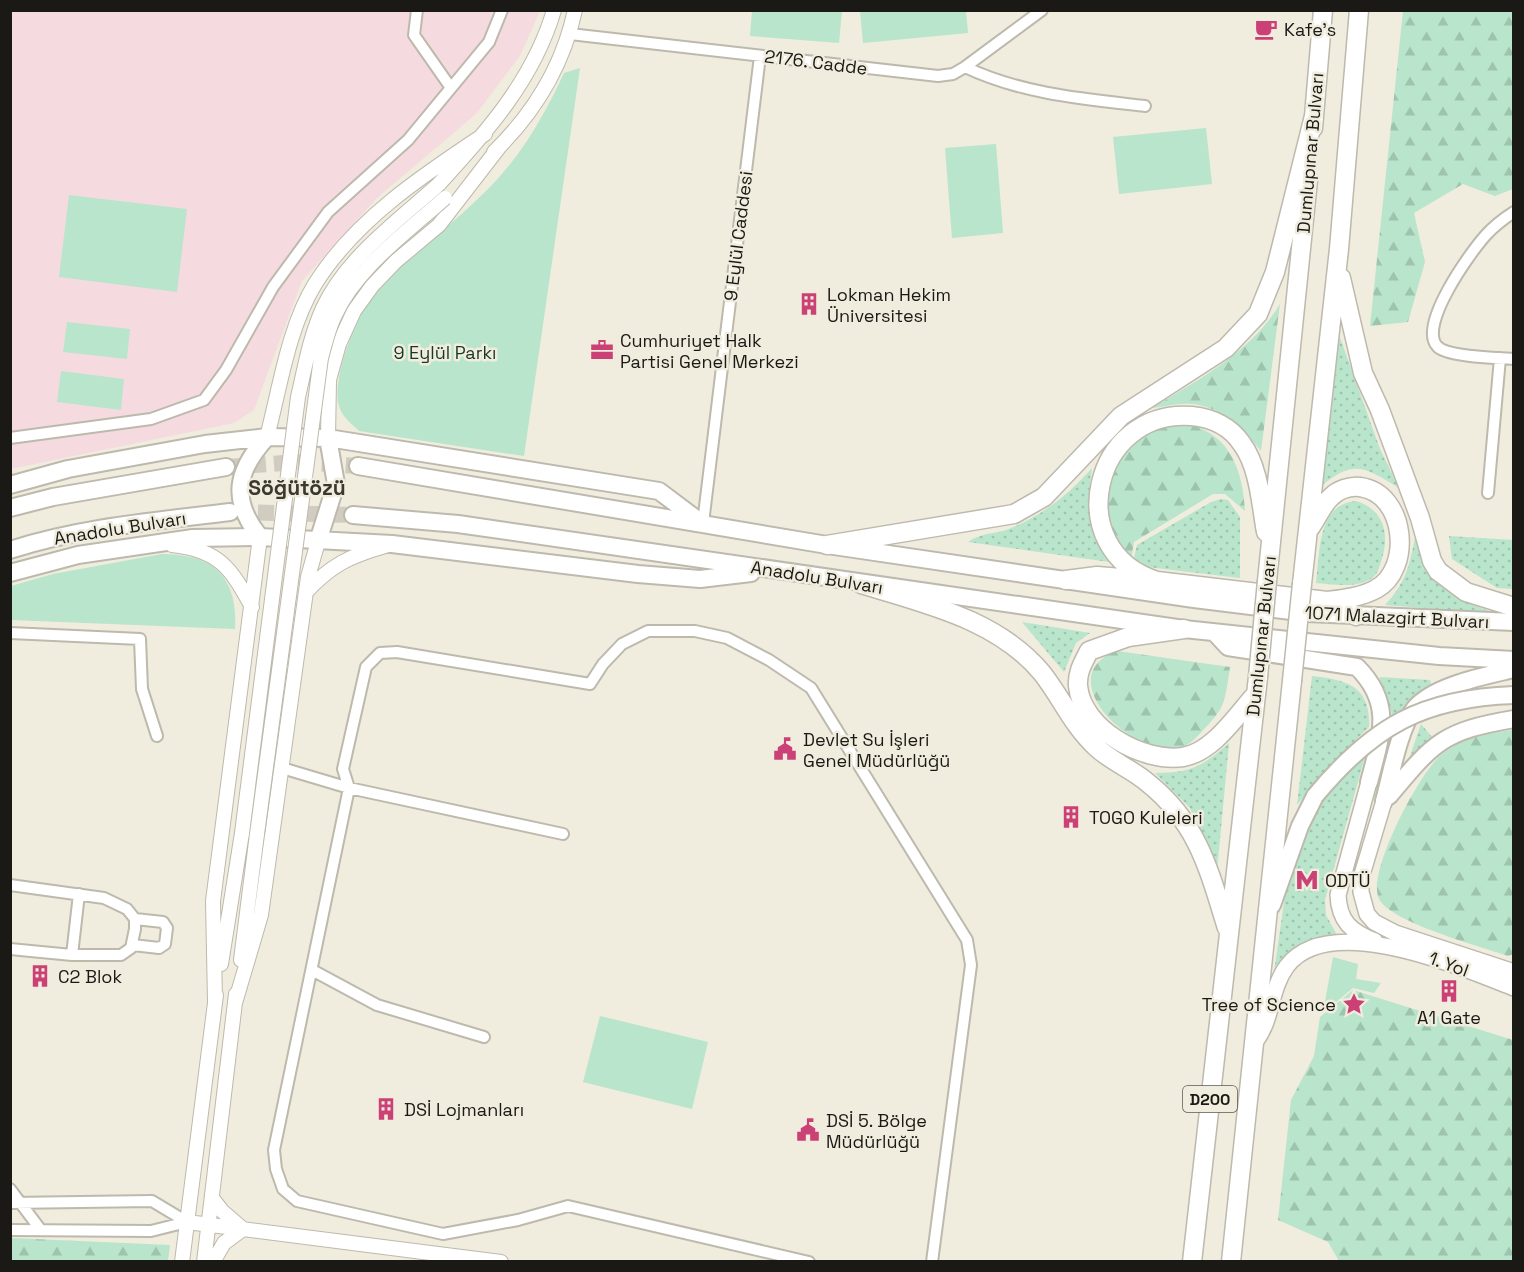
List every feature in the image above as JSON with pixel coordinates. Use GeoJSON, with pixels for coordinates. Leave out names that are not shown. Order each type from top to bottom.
{"type":"FeatureCollection","features":[{"type":"Feature","properties":{"kind":"highway","name":"Dumlupınar Bulvarı"},"geometry":{"type":"LineString","coordinates":[[1192,1262],[1267,581],[1323,10]]}},
{"type":"Feature","properties":{"kind":"highway","name":"Dumlupınar Bulvarı"},"geometry":{"type":"LineString","coordinates":[[1231,1262],[1256,1041],[1264,928],[1338,261],[1359,10]]}},
{"type":"Feature","properties":{"kind":"highway"},"geometry":{"type":"LineString","coordinates":[[827,544],[1014,514],[1044,497],[1121,416],[1226,348],[1258,314],[1275,272],[1314,116]]}},
{"type":"Feature","properties":{"kind":"highway"},"geometry":{"type":"LineString","coordinates":[[1338,261],[1363,374],[1380,410],[1420,518],[1432,561],[1438,571],[1466,592],[1514,607]]}},
{"type":"Feature","properties":{"kind":"highway"},"geometry":{"type":"LineString","coordinates":[[1157,581],[1126,567],[1116,557],[1100,521],[1098,493],[1107,462],[1126,436],[1151,420],[1175,414],[1203,417],[1228,427],[1243,444],[1252,464],[1270,552]]}},
{"type":"Feature","properties":{"kind":"highway"},"geometry":{"type":"LineString","coordinates":[[1066,580],[1097,576],[1327,601],[1365,594],[1384,583],[1397,556],[1397,520],[1390,506],[1377,492],[1356,487],[1341,490],[1329,498],[1308,532]]}},
{"type":"Feature","properties":{"kind":"highway"},"geometry":{"type":"LineString","coordinates":[[861,584],[963,616],[995,633],[1025,656],[1043,674],[1077,726],[1095,746],[1120,766],[1146,780],[1167,799],[1187,823],[1206,861],[1229,936]]}},
{"type":"Feature","properties":{"kind":"highway"},"geometry":{"type":"LineString","coordinates":[[1327,601],[1356,616]]}},
{"type":"Feature","properties":{"kind":"highway"},"geometry":{"type":"LineString","coordinates":[[1184,629],[1128,637],[1089,651],[1079,670],[1078,687],[1086,707],[1100,727],[1120,743],[1140,753],[1184,757],[1202,750],[1215,739],[1256,686]]}},
{"type":"Feature","properties":{"kind":"main road"},"geometry":{"type":"LineString","coordinates":[[10,485],[79,467],[205,444],[267,437],[328,438],[659,491],[703,523]]}},
{"type":"Feature","properties":{"kind":"main road"},"geometry":{"type":"LineString","coordinates":[[261,537],[248,522],[240,505],[242,482],[252,454],[267,437]]}},
{"type":"Feature","properties":{"kind":"main road"},"geometry":{"type":"LineString","coordinates":[[319,538],[336,484],[328,438]]}},
{"type":"Feature","properties":{"kind":"main road","name":"Anadolu Bulvarı"},"geometry":{"type":"LineString","coordinates":[[358,466],[827,544],[1280,609]]}},
{"type":"Feature","properties":{"kind":"main road"},"geometry":{"type":"LineString","coordinates":[[10,508],[53,497],[226,467]]}},
{"type":"Feature","properties":{"kind":"main road","name":"Anadolu Bulvarı"},"geometry":{"type":"LineString","coordinates":[[10,550],[40,540],[117,526],[230,513]]}},
{"type":"Feature","properties":{"kind":"main road","name":"Anadolu Bulvarı"},"geometry":{"type":"LineString","coordinates":[[353,515],[458,524],[861,584],[1184,629],[1282,640]]}},
{"type":"Feature","properties":{"kind":"main road"},"geometry":{"type":"LineString","coordinates":[[10,573],[78,555],[155,543],[193,538],[261,537],[319,538],[392,544],[638,574],[700,579],[776,570]]}},
{"type":"Feature","properties":{"kind":"main road","name":"1071 Malazgirt Bulvarı"},"geometry":{"type":"LineString","coordinates":[[1280,609],[1356,616],[1514,622]]}},
{"type":"Feature","properties":{"kind":"main road"},"geometry":{"type":"LineString","coordinates":[[1214,632],[1228,647],[1357,667],[1377,691],[1382,705],[1379,738],[1341,879],[1338,909],[1353,930],[1388,935]]}},
{"type":"Feature","properties":{"kind":"main road","name":"1071 Malazgirt Bulvarı"},"geometry":{"type":"LineString","coordinates":[[1282,640],[1514,660]]}},
{"type":"Feature","properties":{"kind":"main road"},"geometry":{"type":"LineString","coordinates":[[1357,667],[1381,650]]}},
{"type":"Feature","properties":{"kind":"main road"},"geometry":{"type":"LineString","coordinates":[[1388,935],[1367,914],[1360,892],[1361,878],[1403,737],[1415,708],[1434,695],[1452,687],[1514,669]]}},
{"type":"Feature","properties":{"kind":"main road"},"geometry":{"type":"LineString","coordinates":[[1264,928],[1300,826],[1316,796],[1337,770],[1388,726],[1409,715],[1474,696],[1514,695]]}},
{"type":"Feature","properties":{"kind":"main road"},"geometry":{"type":"LineString","coordinates":[[1384,801],[1418,761],[1435,745],[1453,733],[1471,727],[1514,719]]}},
{"type":"Feature","properties":{"kind":"main road"},"geometry":{"type":"LineString","coordinates":[[1256,1041],[1268,1023],[1276,986],[1288,965],[1299,955],[1325,945],[1388,935]]}},
{"type":"Feature","properties":{"kind":"main road","name":"1. Yol"},"geometry":{"type":"LineString","coordinates":[[1388,935],[1481,961],[1513,982]]}},
{"type":"Feature","properties":{"kind":"main road","name":"1. Yol"},"geometry":{"type":"LineString","coordinates":[[1388,935],[1414,951],[1513,982]]}},
{"type":"Feature","properties":{"kind":"street"},"geometry":{"type":"LineString","coordinates":[[417,10],[414,35],[451,88]]}},
{"type":"Feature","properties":{"kind":"street"},"geometry":{"type":"LineString","coordinates":[[10,438],[151,419],[204,400],[226,370],[273,287],[328,212],[408,140],[489,42],[502,10]]}},
{"type":"Feature","properties":{"kind":"street"},"geometry":{"type":"LineString","coordinates":[[182,1262],[215,1002],[242,832],[298,397],[308,349],[324,307],[346,272],[370,245],[439,184],[485,134],[512,98],[533,61],[554,10]]}},
{"type":"Feature","properties":{"kind":"street"},"geometry":{"type":"LineString","coordinates":[[328,438],[329,380],[339,345],[354,311],[372,286],[396,261],[439,225],[500,146],[531,111],[553,74],[570,34],[575,10]]}},
{"type":"Feature","properties":{"kind":"street","name":"2176. Cadde"},"geometry":{"type":"LineString","coordinates":[[570,34],[939,76],[953,74],[965,67],[1042,10]]}},
{"type":"Feature","properties":{"kind":"street","name":"9 Eylül Caddesi"},"geometry":{"type":"LineString","coordinates":[[703,523],[760,56]]}},
{"type":"Feature","properties":{"kind":"street"},"geometry":{"type":"LineString","coordinates":[[965,67],[997,82],[1044,94],[1145,106]]}},
{"type":"Feature","properties":{"kind":"street"},"geometry":{"type":"LineString","coordinates":[[267,437],[300,316],[315,285],[368,221],[429,171],[485,134]]}},
{"type":"Feature","properties":{"kind":"street"},"geometry":{"type":"LineString","coordinates":[[204,1262],[257,834],[321,358],[334,317],[352,285],[379,257],[500,146]]}},
{"type":"Feature","properties":{"kind":"street"},"geometry":{"type":"LineString","coordinates":[[1514,212],[1487,234],[1472,252],[1447,293],[1432,331],[1433,340],[1438,348],[1449,352],[1514,359]]}},
{"type":"Feature","properties":{"kind":"street"},"geometry":{"type":"LineString","coordinates":[[1488,493],[1500,358]]}},
{"type":"Feature","properties":{"kind":"street"},"geometry":{"type":"LineString","coordinates":[[215,1002],[213,902],[261,537]]}},
{"type":"Feature","properties":{"kind":"street"},"geometry":{"type":"LineString","coordinates":[[235,1004],[261,915],[306,592],[311,561],[319,538]]}},
{"type":"Feature","properties":{"kind":"street"},"geometry":{"type":"LineString","coordinates":[[155,543],[196,548],[214,555],[230,570],[252,607]]}},
{"type":"Feature","properties":{"kind":"street"},"geometry":{"type":"LineString","coordinates":[[306,592],[324,573],[352,556],[392,544]]}},
{"type":"Feature","properties":{"kind":"street"},"geometry":{"type":"LineString","coordinates":[[809,1262],[568,1206],[518,1220],[443,1234],[297,1201],[283,1189],[276,1169],[274,1150],[349,788],[343,769],[366,667],[380,653],[397,652],[590,684],[603,664],[622,644],[648,631],[695,631],[727,638],[769,660],[811,688],[967,940],[971,965],[932,1262]]}},
{"type":"Feature","properties":{"kind":"street"},"geometry":{"type":"LineString","coordinates":[[10,633],[140,639],[142,689],[157,736]]}},
{"type":"Feature","properties":{"kind":"street"},"geometry":{"type":"LineString","coordinates":[[282,768],[349,788],[563,834]]}},
{"type":"Feature","properties":{"kind":"street"},"geometry":{"type":"LineString","coordinates":[[10,885],[111,900],[127,909],[135,919],[133,945],[122,956],[72,955],[10,949]]}},
{"type":"Feature","properties":{"kind":"street"},"geometry":{"type":"LineString","coordinates":[[72,955],[80,894]]}},
{"type":"Feature","properties":{"kind":"street"},"geometry":{"type":"LineString","coordinates":[[133,945],[159,948],[165,945],[167,935],[163,922],[135,919]]}},
{"type":"Feature","properties":{"kind":"street"},"geometry":{"type":"LineString","coordinates":[[312,970],[377,1005],[484,1037]]}},
{"type":"Feature","properties":{"kind":"street"},"geometry":{"type":"LineString","coordinates":[[10,1189],[15,1203],[40,1229]]}},
{"type":"Feature","properties":{"kind":"street"},"geometry":{"type":"LineString","coordinates":[[212,1198],[222,1211],[243,1229]]}},
{"type":"Feature","properties":{"kind":"street"},"geometry":{"type":"LineString","coordinates":[[15,1203],[152,1201],[187,1222]]}},
{"type":"Feature","properties":{"kind":"street"},"geometry":{"type":"LineString","coordinates":[[10,1230],[151,1231],[187,1222],[434,1257],[501,1262]]}},
{"type":"Feature","properties":{"kind":"street"},"geometry":{"type":"LineString","coordinates":[[213,1262],[224,1243],[243,1229]]}},
{"type":"Feature","properties":{"kind":"shaded area"},"geometry":{"type":"Polygon","coordinates":[[[11,11],[540,11],[520,56],[476,114],[377,198],[302,281],[254,410],[234,423],[11,469],[11,11]]]}},
{"type":"Feature","properties":{"kind":"green space"},"geometry":{"type":"Polygon","coordinates":[[[752,11],[842,11],[839,43],[750,36],[752,11]]]}},
{"type":"Feature","properties":{"kind":"green space"},"geometry":{"type":"Polygon","coordinates":[[[860,11],[966,11],[968,33],[863,43],[860,11]]]}},
{"type":"Feature","properties":{"kind":"green space"},"geometry":{"type":"Polygon","coordinates":[[[1403,11],[1513,11],[1513,189],[1495,196],[1463,184],[1414,213],[1425,262],[1408,322],[1370,326],[1403,11]]]}},
{"type":"Feature","properties":{"kind":"green space","name":"9 Eylül Parkı"},"geometry":{"type":"Polygon","coordinates":[[[580,68],[524,456],[359,431],[342,414],[337,395],[347,349],[366,304],[389,278],[461,215],[495,181],[511,163],[533,131],[564,73],[580,68]]]}},
{"type":"Feature","properties":{"kind":"green space"},"geometry":{"type":"Polygon","coordinates":[[[1206,128],[1212,184],[1119,194],[1113,137],[1206,128]]]}},
{"type":"Feature","properties":{"kind":"green space"},"geometry":{"type":"Polygon","coordinates":[[[996,144],[1003,233],[952,238],[945,148],[996,144]]]}},
{"type":"Feature","properties":{"kind":"green space"},"geometry":{"type":"Polygon","coordinates":[[[69,195],[187,209],[177,292],[59,277],[69,195]]]}},
{"type":"Feature","properties":{"kind":"green space"},"geometry":{"type":"Polygon","coordinates":[[[1280,304],[1261,451],[1239,427],[1212,409],[1186,404],[1152,408],[1239,351],[1268,321],[1280,304]]]}},
{"type":"Feature","properties":{"kind":"green space"},"geometry":{"type":"Polygon","coordinates":[[[67,322],[130,329],[127,359],[63,352],[67,322]]]}},
{"type":"Feature","properties":{"kind":"green space"},"geometry":{"type":"Polygon","coordinates":[[[1338,332],[1380,449],[1399,488],[1367,471],[1350,469],[1319,488],[1338,332]]]}},
{"type":"Feature","properties":{"kind":"green space"},"geometry":{"type":"Polygon","coordinates":[[[61,371],[124,379],[121,410],[57,402],[61,371]]]}},
{"type":"Feature","properties":{"kind":"green space"},"geometry":{"type":"Polygon","coordinates":[[[1165,425],[1191,425],[1205,430],[1216,438],[1232,457],[1238,470],[1245,511],[1225,494],[1213,494],[1134,542],[1131,560],[1119,543],[1106,510],[1106,498],[1114,471],[1129,447],[1150,430],[1165,425]]]}},
{"type":"Feature","properties":{"kind":"green space"},"geometry":{"type":"Polygon","coordinates":[[[1092,468],[1089,496],[1090,517],[1109,562],[968,542],[983,535],[1009,529],[1044,511],[1074,487],[1092,468]]]}},
{"type":"Feature","properties":{"kind":"green space"},"geometry":{"type":"Polygon","coordinates":[[[1221,499],[1228,500],[1240,517],[1240,578],[1139,566],[1134,558],[1137,545],[1211,502],[1221,499]]]}},
{"type":"Feature","properties":{"kind":"green space"},"geometry":{"type":"Polygon","coordinates":[[[1356,501],[1373,511],[1383,525],[1384,552],[1378,571],[1372,578],[1359,584],[1316,583],[1320,545],[1327,520],[1343,504],[1356,501]]]}},
{"type":"Feature","properties":{"kind":"green space"},"geometry":{"type":"Polygon","coordinates":[[[1449,536],[1513,540],[1513,589],[1497,588],[1452,559],[1449,536]]]}},
{"type":"Feature","properties":{"kind":"green space"},"geometry":{"type":"Polygon","coordinates":[[[1415,537],[1426,567],[1443,588],[1467,602],[1497,614],[1385,605],[1406,574],[1415,537]]]}},
{"type":"Feature","properties":{"kind":"green space"},"geometry":{"type":"Polygon","coordinates":[[[162,554],[195,558],[219,572],[227,582],[232,595],[235,629],[11,620],[11,586],[53,574],[162,554]]]}},
{"type":"Feature","properties":{"kind":"green space"},"geometry":{"type":"Polygon","coordinates":[[[1022,622],[1090,633],[1076,643],[1064,672],[1022,622]]]}},
{"type":"Feature","properties":{"kind":"green space"},"geometry":{"type":"Polygon","coordinates":[[[1117,651],[1230,667],[1226,694],[1220,710],[1196,738],[1183,747],[1160,748],[1140,741],[1121,729],[1104,713],[1094,696],[1091,678],[1098,663],[1117,651]]]}},
{"type":"Feature","properties":{"kind":"green space"},"geometry":{"type":"Polygon","coordinates":[[[1312,676],[1346,683],[1361,694],[1369,713],[1369,727],[1328,767],[1297,805],[1312,676]]]}},
{"type":"Feature","properties":{"kind":"green space"},"geometry":{"type":"Polygon","coordinates":[[[1380,677],[1430,680],[1432,688],[1379,794],[1374,798],[1389,747],[1392,726],[1391,711],[1381,687],[1380,677]]]}},
{"type":"Feature","properties":{"kind":"green space"},"geometry":{"type":"Polygon","coordinates":[[[1421,724],[1432,737],[1410,756],[1421,724]]]}},
{"type":"Feature","properties":{"kind":"green space"},"geometry":{"type":"Polygon","coordinates":[[[1513,730],[1514,954],[1508,956],[1438,933],[1401,917],[1387,908],[1379,899],[1377,886],[1387,846],[1397,824],[1432,765],[1449,749],[1466,740],[1513,730]]]}},
{"type":"Feature","properties":{"kind":"green space"},"geometry":{"type":"Polygon","coordinates":[[[1369,742],[1325,900],[1326,915],[1337,935],[1301,946],[1289,955],[1274,972],[1293,839],[1300,822],[1369,742]]]}},
{"type":"Feature","properties":{"kind":"green space"},"geometry":{"type":"Polygon","coordinates":[[[1229,743],[1217,871],[1190,808],[1155,773],[1178,772],[1195,767],[1211,758],[1229,743]]]}},
{"type":"Feature","properties":{"kind":"green space"},"geometry":{"type":"Polygon","coordinates":[[[1333,957],[1358,964],[1356,979],[1381,983],[1374,993],[1353,988],[1330,1007],[1324,1007],[1333,957]]]}},
{"type":"Feature","properties":{"kind":"green space"},"geometry":{"type":"Polygon","coordinates":[[[1353,990],[1513,1040],[1513,1261],[1339,1261],[1328,1242],[1278,1220],[1291,1100],[1314,1056],[1320,1017],[1353,990]]]}},
{"type":"Feature","properties":{"kind":"green space"},"geometry":{"type":"Polygon","coordinates":[[[600,1016],[708,1042],[692,1109],[583,1082],[600,1016]]]}},
{"type":"Feature","properties":{"kind":"green space"},"geometry":{"type":"Polygon","coordinates":[[[11,1238],[170,1245],[168,1261],[11,1262],[11,1238]]]}},
{"type":"Feature","properties":{"kind":"tunnel"},"geometry":{"type":"LineString","coordinates":[[226,467],[298,462],[358,466]]}},
{"type":"Feature","properties":{"kind":"tunnel"},"geometry":{"type":"LineString","coordinates":[[234,512],[353,515]]}},
{"type":"Feature","properties":{"kind":"place","name":"Kafe's"},"geometry":{"type":"Point","coordinates":[1266,29]}},
{"type":"Feature","properties":{"kind":"place","name":"Lokman Hekim Üniversitesi"},"geometry":{"type":"Point","coordinates":[809,304]}},
{"type":"Feature","properties":{"kind":"place","name":"Cumhuriyet Halk Partisi Genel Merkezi"},"geometry":{"type":"Point","coordinates":[602,350]}},
{"type":"Feature","properties":{"kind":"place","name":"Devlet Su İşleri Genel Müdürlüğü"},"geometry":{"type":"Point","coordinates":[785,749]}},
{"type":"Feature","properties":{"kind":"place","name":"TOGO Kuleleri"},"geometry":{"type":"Point","coordinates":[1071,817]}},
{"type":"Feature","properties":{"kind":"place","name":"ODTÜ"},"geometry":{"type":"Point","coordinates":[1307,880]}},
{"type":"Feature","properties":{"kind":"place","name":"C2 Blok"},"geometry":{"type":"Point","coordinates":[40,976]}},
{"type":"Feature","properties":{"kind":"place","name":"A1 Gate"},"geometry":{"type":"Point","coordinates":[1449,991]}},
{"type":"Feature","properties":{"kind":"place","name":"Tree of Science"},"geometry":{"type":"Point","coordinates":[1354,1004]}},
{"type":"Feature","properties":{"kind":"place","name":"DSİ Lojmanları"},"geometry":{"type":"Point","coordinates":[386,1109]}},
{"type":"Feature","properties":{"kind":"place","name":"DSİ 5. Bölge Müdürlüğü"},"geometry":{"type":"Point","coordinates":[808,1130]}},
{"type":"Feature","properties":{"kind":"district","name":"Söğütözü"},"geometry":{"type":"Point","coordinates":[297,487]}}]}
